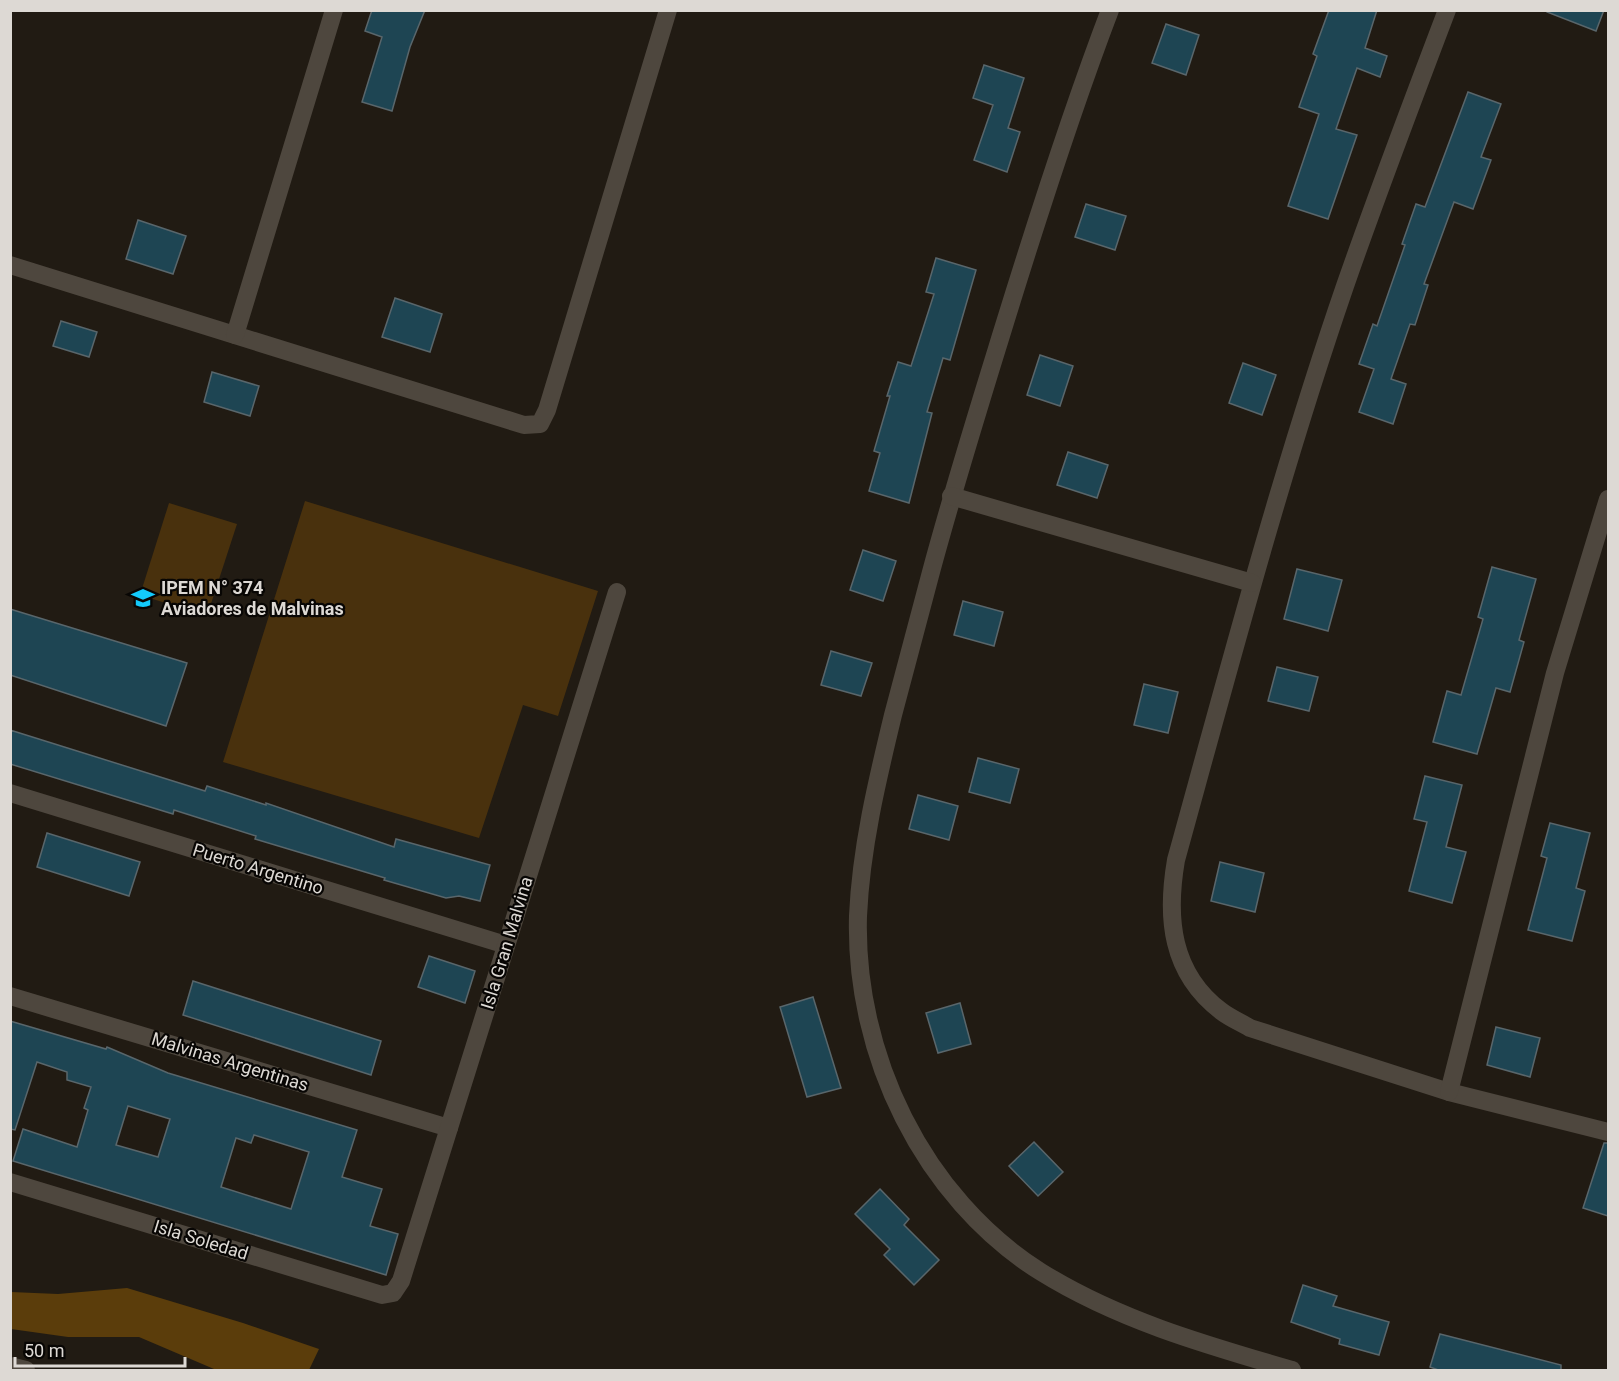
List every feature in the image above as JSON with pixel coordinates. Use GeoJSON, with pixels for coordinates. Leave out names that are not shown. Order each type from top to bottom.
{"type":"FeatureCollection","features":[{"type":"Feature","properties":{"kind":"street"},"geometry":{"type":"LineString","coordinates":[[235,335],[334,10]]}},
{"type":"Feature","properties":{"kind":"street"},"geometry":{"type":"LineString","coordinates":[[10,265],[524,425],[540,424],[548,410],[669,10]]}},
{"type":"Feature","properties":{"kind":"street"},"geometry":{"type":"LineString","coordinates":[[1110,10],[1077,97],[1046,191],[951,496],[880,767],[864,850],[858,918],[861,974],[869,1023],[887,1083],[906,1126],[928,1161],[995,1238],[1041,1272],[1101,1304],[1151,1326],[1292,1371]]}},
{"type":"Feature","properties":{"kind":"street"},"geometry":{"type":"LineString","coordinates":[[1448,10],[1344,288],[1252,583],[1176,860],[1171,891],[1175,945],[1187,973],[1201,993],[1222,1012],[1250,1028],[1449,1092],[1608,1132]]}},
{"type":"Feature","properties":{"kind":"street"},"geometry":{"type":"LineString","coordinates":[[951,496],[1252,583]]}},
{"type":"Feature","properties":{"kind":"street"},"geometry":{"type":"LineString","coordinates":[[1449,1092],[1555,673],[1608,499]]}},
{"type":"Feature","properties":{"kind":"street","name":"Isla Gran Malvina"},"geometry":{"type":"LineString","coordinates":[[393,1293],[401,1281],[617,592]]}},
{"type":"Feature","properties":{"kind":"street","name":"Puerto Argentino"},"geometry":{"type":"LineString","coordinates":[[10,793],[507,945]]}},
{"type":"Feature","properties":{"kind":"street","name":"Malvinas Argentinas"},"geometry":{"type":"LineString","coordinates":[[10,996],[449,1128]]}},
{"type":"Feature","properties":{"kind":"street","name":"Isla Soledad"},"geometry":{"type":"LineString","coordinates":[[10,1182],[382,1295],[393,1293]]}},
{"type":"Feature","properties":{"kind":"street"},"geometry":{"type":"LineString","coordinates":[[10,1366],[26,1371]]}},
{"type":"Feature","properties":{"kind":"shaded area"},"geometry":{"type":"Polygon","coordinates":[[[305,501],[598,591],[558,716],[523,705],[479,838],[223,762],[305,501]]]}},
{"type":"Feature","properties":{"kind":"shaded area"},"geometry":{"type":"Polygon","coordinates":[[[169,503],[237,524],[207,616],[140,595],[169,503]]]}},
{"type":"Feature","properties":{"kind":"shaded area"},"geometry":{"type":"Polygon","coordinates":[[[127,1288],[319,1349],[309,1370],[224,1370],[214,1369],[139,1337],[68,1337],[11,1329],[11,1292],[58,1294],[127,1288]]]}},
{"type":"Feature","properties":{"kind":"building"},"geometry":{"type":"Polygon","coordinates":[[[372,10],[425,10],[410,47],[392,111],[362,102],[382,37],[365,31],[372,10]]]}},
{"type":"Feature","properties":{"kind":"building"},"geometry":{"type":"Polygon","coordinates":[[[1329,10],[1377,10],[1365,48],[1387,56],[1380,77],[1357,68],[1336,129],[1357,135],[1328,219],[1288,206],[1319,114],[1299,107],[1317,56],[1313,54],[1329,10]]]}},
{"type":"Feature","properties":{"kind":"building"},"geometry":{"type":"Polygon","coordinates":[[[1547,10],[1604,10],[1596,31],[1547,12],[1547,10]]]}},
{"type":"Feature","properties":{"kind":"building"},"geometry":{"type":"Polygon","coordinates":[[[1166,24],[1199,35],[1186,75],[1152,63],[1166,24]]]}},
{"type":"Feature","properties":{"kind":"building"},"geometry":{"type":"Polygon","coordinates":[[[984,65],[1024,78],[1008,128],[1020,132],[1007,172],[974,160],[993,105],[973,98],[984,65]]]}},
{"type":"Feature","properties":{"kind":"building"},"geometry":{"type":"Polygon","coordinates":[[[1468,92],[1501,104],[1481,157],[1491,160],[1473,209],[1454,202],[1424,284],[1428,285],[1415,325],[1410,324],[1391,379],[1406,384],[1393,424],[1359,412],[1374,369],[1359,364],[1373,324],[1377,326],[1405,245],[1402,244],[1416,204],[1425,207],[1468,92]]]}},
{"type":"Feature","properties":{"kind":"building"},"geometry":{"type":"Polygon","coordinates":[[[1086,204],[1126,216],[1115,250],[1075,237],[1086,204]]]}},
{"type":"Feature","properties":{"kind":"building"},"geometry":{"type":"Polygon","coordinates":[[[138,220],[186,236],[173,274],[126,259],[138,220]]]}},
{"type":"Feature","properties":{"kind":"building"},"geometry":{"type":"Polygon","coordinates":[[[936,258],[976,270],[950,360],[943,358],[927,412],[932,413],[909,503],[869,491],[880,453],[874,451],[890,396],[887,396],[898,362],[911,366],[934,294],[926,292],[936,258]]]}},
{"type":"Feature","properties":{"kind":"building"},"geometry":{"type":"Polygon","coordinates":[[[395,298],[442,314],[430,352],[382,337],[395,298]]]}},
{"type":"Feature","properties":{"kind":"building"},"geometry":{"type":"Polygon","coordinates":[[[61,321],[97,332],[89,357],[53,346],[61,321]]]}},
{"type":"Feature","properties":{"kind":"building"},"geometry":{"type":"Polygon","coordinates":[[[1040,355],[1073,366],[1060,406],[1027,395],[1040,355]]]}},
{"type":"Feature","properties":{"kind":"building"},"geometry":{"type":"Polygon","coordinates":[[[1243,363],[1276,375],[1262,415],[1229,403],[1243,363]]]}},
{"type":"Feature","properties":{"kind":"building"},"geometry":{"type":"Polygon","coordinates":[[[212,372],[259,386],[250,416],[204,402],[212,372]]]}},
{"type":"Feature","properties":{"kind":"building"},"geometry":{"type":"Polygon","coordinates":[[[1068,452],[1108,465],[1097,498],[1057,485],[1068,452]]]}},
{"type":"Feature","properties":{"kind":"building"},"geometry":{"type":"Polygon","coordinates":[[[863,550],[896,561],[883,601],[850,590],[863,550]]]}},
{"type":"Feature","properties":{"kind":"building"},"geometry":{"type":"Polygon","coordinates":[[[1492,567],[1536,579],[1519,640],[1524,642],[1510,692],[1496,688],[1477,754],[1433,742],[1447,691],[1461,695],[1483,619],[1478,617],[1492,567]]]}},
{"type":"Feature","properties":{"kind":"building"},"geometry":{"type":"Polygon","coordinates":[[[1297,569],[1342,580],[1328,631],[1284,619],[1297,569]]]}},
{"type":"Feature","properties":{"kind":"building"},"geometry":{"type":"Polygon","coordinates":[[[963,601],[1003,612],[994,646],[954,635],[963,601]]]}},
{"type":"Feature","properties":{"kind":"building"},"geometry":{"type":"Polygon","coordinates":[[[10,609],[187,663],[166,726],[10,675],[10,609]]]}},
{"type":"Feature","properties":{"kind":"building"},"geometry":{"type":"Polygon","coordinates":[[[831,651],[872,663],[861,696],[821,685],[831,651]]]}},
{"type":"Feature","properties":{"kind":"building"},"geometry":{"type":"Polygon","coordinates":[[[1277,667],[1318,677],[1309,711],[1268,701],[1277,667]]]}},
{"type":"Feature","properties":{"kind":"building"},"geometry":{"type":"Polygon","coordinates":[[[1144,684],[1178,692],[1168,733],[1134,725],[1144,684]]]}},
{"type":"Feature","properties":{"kind":"building"},"geometry":{"type":"Polygon","coordinates":[[[10,730],[205,791],[207,786],[266,805],[266,803],[394,847],[396,839],[490,865],[480,901],[459,896],[446,898],[384,880],[385,878],[255,839],[256,836],[174,810],[173,814],[10,764],[10,730]]]}},
{"type":"Feature","properties":{"kind":"building"},"geometry":{"type":"Polygon","coordinates":[[[978,758],[1019,769],[1010,803],[969,792],[978,758]]]}},
{"type":"Feature","properties":{"kind":"building"},"geometry":{"type":"Polygon","coordinates":[[[1425,776],[1462,785],[1446,847],[1466,852],[1452,903],[1409,891],[1427,822],[1414,819],[1425,776]]]}},
{"type":"Feature","properties":{"kind":"building"},"geometry":{"type":"Polygon","coordinates":[[[918,795],[958,806],[949,840],[909,829],[918,795]]]}},
{"type":"Feature","properties":{"kind":"building"},"geometry":{"type":"Polygon","coordinates":[[[1550,823],[1590,833],[1576,888],[1585,891],[1572,941],[1528,930],[1547,858],[1541,856],[1550,823]]]}},
{"type":"Feature","properties":{"kind":"building"},"geometry":{"type":"Polygon","coordinates":[[[47,833],[140,862],[129,896],[37,867],[47,833]]]}},
{"type":"Feature","properties":{"kind":"building"},"geometry":{"type":"Polygon","coordinates":[[[1220,862],[1264,873],[1255,912],[1211,901],[1220,862]]]}},
{"type":"Feature","properties":{"kind":"building"},"geometry":{"type":"Polygon","coordinates":[[[429,956],[475,971],[465,1003],[418,987],[429,956]]]}},
{"type":"Feature","properties":{"kind":"building"},"geometry":{"type":"Polygon","coordinates":[[[193,981],[381,1041],[371,1075],[183,1015],[193,981]]]}},
{"type":"Feature","properties":{"kind":"building"},"geometry":{"type":"Polygon","coordinates":[[[813,997],[841,1088],[807,1097],[780,1007],[813,997]]]}},
{"type":"Feature","properties":{"kind":"building"},"geometry":{"type":"Polygon","coordinates":[[[960,1003],[971,1044],[938,1053],[926,1013],[960,1003]]]}},
{"type":"Feature","properties":{"kind":"building"},"geometry":{"type":"Polygon","coordinates":[[[10,1021],[106,1049],[107,1047],[168,1073],[357,1130],[342,1177],[382,1189],[370,1226],[398,1234],[386,1275],[13,1161],[23,1129],[77,1147],[88,1110],[84,1108],[91,1087],[67,1080],[67,1072],[37,1062],[15,1130],[10,1129],[10,1021]],[[128,1106],[116,1145],[158,1157],[170,1119],[128,1106]],[[254,1135],[251,1143],[236,1138],[221,1187],[291,1209],[309,1152],[254,1135]]]}},
{"type":"Feature","properties":{"kind":"building"},"geometry":{"type":"Polygon","coordinates":[[[1496,1027],[1540,1038],[1530,1077],[1487,1065],[1496,1027]]]}},
{"type":"Feature","properties":{"kind":"building"},"geometry":{"type":"Polygon","coordinates":[[[1034,1142],[1063,1172],[1038,1196],[1009,1166],[1034,1142]]]}},
{"type":"Feature","properties":{"kind":"building"},"geometry":{"type":"Polygon","coordinates":[[[1604,1143],[1608,1143],[1608,1216],[1583,1208],[1604,1143]]]}},
{"type":"Feature","properties":{"kind":"building"},"geometry":{"type":"Polygon","coordinates":[[[880,1189],[909,1219],[904,1225],[939,1260],[914,1285],[884,1255],[890,1249],[855,1214],[880,1189]]]}},
{"type":"Feature","properties":{"kind":"building"},"geometry":{"type":"Polygon","coordinates":[[[1303,1285],[1337,1296],[1333,1306],[1389,1322],[1379,1355],[1339,1344],[1340,1339],[1291,1322],[1303,1285]]]}},
{"type":"Feature","properties":{"kind":"building"},"geometry":{"type":"Polygon","coordinates":[[[1440,1334],[1561,1365],[1561,1371],[1441,1371],[1430,1367],[1440,1334]]]}},
{"type":"Feature","properties":{"kind":"place","name":"IPEM N° 374 Aviadores de Malvinas"},"geometry":{"type":"Point","coordinates":[143,598]}}]}
